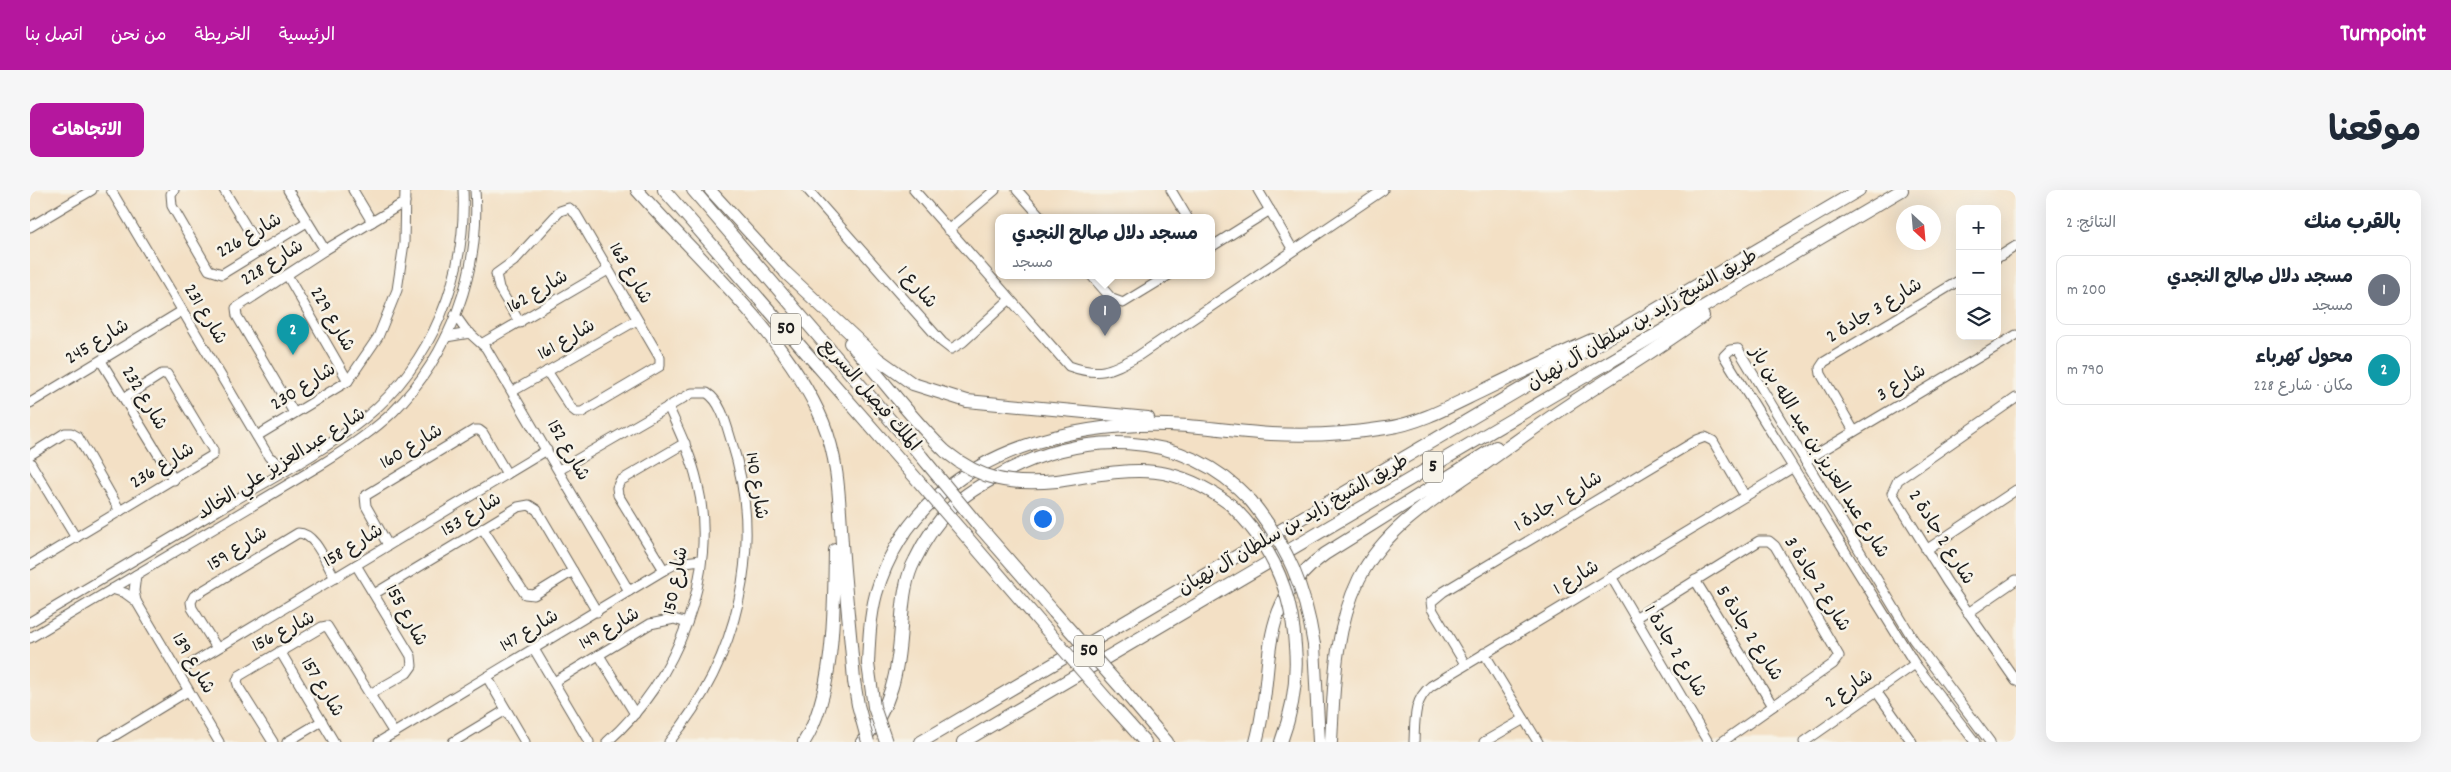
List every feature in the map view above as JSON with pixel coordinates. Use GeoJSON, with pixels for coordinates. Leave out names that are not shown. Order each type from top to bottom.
{"type":"FeatureCollection","features":[{"type":"Feature","properties":{"kind":"highway"},"geometry":{"type":"LineString","coordinates":[[637,190],[752,317],[798,373],[824,424],[833,452],[839,488],[842,556],[854,681],[868,742]]}},
{"type":"Feature","properties":{"kind":"highway","name":"الملك فيصل السريع"},"geometry":{"type":"LineString","coordinates":[[664,190],[1145,742]]}},
{"type":"Feature","properties":{"kind":"highway","name":"الملك فيصل السريع"},"geometry":{"type":"LineString","coordinates":[[693,190],[978,524],[1168,742]]}},
{"type":"Feature","properties":{"kind":"highway","name":"طريق الشيخ زايد بن سلطان آل نهيان"},"geometry":{"type":"LineString","coordinates":[[921,742],[1648,316],[1859,190]]}},
{"type":"Feature","properties":{"kind":"highway","name":"طريق الشيخ زايد بن سلطان آل نهيان"},"geometry":{"type":"LineString","coordinates":[[963,742],[1746,283],[1901,190]]}},
{"type":"Feature","properties":{"kind":"highway"},"geometry":{"type":"LineString","coordinates":[[786,273],[878,359],[914,384],[940,394],[968,401],[1057,411],[1199,422],[1316,435]]}},
{"type":"Feature","properties":{"kind":"highway"},"geometry":{"type":"LineString","coordinates":[[786,273],[879,375],[927,434],[946,452],[973,471],[1004,480],[1029,484],[1136,471],[1163,472],[1202,485],[1231,505],[1255,531],[1274,561],[1287,593],[1296,646],[1296,685],[1290,718],[1281,742]]}},
{"type":"Feature","properties":{"kind":"highway"},"geometry":{"type":"LineString","coordinates":[[1332,742],[1339,636],[1348,606],[1359,580],[1374,554],[1392,533],[1418,510],[1568,405],[1679,334],[1746,283]]}},
{"type":"Feature","properties":{"kind":"highway"},"geometry":{"type":"LineString","coordinates":[[886,742],[874,707],[868,664],[871,618],[876,593],[900,542],[916,518],[935,497],[981,466],[1035,442],[1068,433],[1140,425],[1316,435],[1389,428],[1425,417],[1648,316]]}},
{"type":"Feature","properties":{"kind":"highway"},"geometry":{"type":"LineString","coordinates":[[1256,742],[1261,724],[1267,651],[1276,615],[1292,584],[1308,567],[1469,462],[1568,405]]}},
{"type":"Feature","properties":{"kind":"highway"},"geometry":{"type":"LineString","coordinates":[[862,742],[873,729],[893,688],[906,587],[914,562],[935,525],[952,506],[974,490],[1032,459],[1058,451],[1128,442],[1156,446],[1200,461],[1224,475],[1251,501],[1271,526],[1291,561],[1309,614],[1314,645],[1319,742]]}},
{"type":"Feature","properties":{"kind":"highway"},"geometry":{"type":"LineString","coordinates":[[804,742],[814,722],[825,686],[831,632],[839,488]]}},
{"type":"Feature","properties":{"kind":"main road"},"geometry":{"type":"LineString","coordinates":[[710,190],[736,221],[786,273]]}},
{"type":"Feature","properties":{"kind":"main road"},"geometry":{"type":"LineString","coordinates":[[719,190],[736,221]]}},
{"type":"Feature","properties":{"kind":"street"},"geometry":{"type":"LineString","coordinates":[[30,227],[92,190]]}},
{"type":"Feature","properties":{"kind":"street","name":"شارع 231"},"geometry":{"type":"LineString","coordinates":[[111,190],[269,457]]}},
{"type":"Feature","properties":{"kind":"street","name":"شارع 226"},"geometry":{"type":"LineString","coordinates":[[174,190],[171,194],[172,206],[210,270],[222,274],[307,222]]}},
{"type":"Feature","properties":{"kind":"street"},"geometry":{"type":"LineString","coordinates":[[224,190],[261,251]]}},
{"type":"Feature","properties":{"kind":"street"},"geometry":{"type":"LineString","coordinates":[[288,190],[324,250]]}},
{"type":"Feature","properties":{"kind":"street"},"geometry":{"type":"LineString","coordinates":[[353,190],[372,222]]}},
{"type":"Feature","properties":{"kind":"street","name":"شارع 230"},"geometry":{"type":"LineString","coordinates":[[257,436],[348,381],[378,337],[396,290],[404,243],[405,190]]}},
{"type":"Feature","properties":{"kind":"street","name":"شارع عبدالعزيز علي الخالد"},"geometry":{"type":"LineString","coordinates":[[30,622],[292,466],[366,417],[395,389],[422,352],[442,312],[456,269],[462,227],[462,190]]}},
{"type":"Feature","properties":{"kind":"street","name":"شارع عبدالعزيز علي الخالد"},"geometry":{"type":"LineString","coordinates":[[30,638],[333,457],[384,420],[419,381],[446,337],[455,315],[467,281],[473,250],[476,217],[475,190]]}},
{"type":"Feature","properties":{"kind":"street","name":"شارع 1"},"geometry":{"type":"LineString","coordinates":[[808,190],[942,342],[951,349],[963,342],[1009,300]]}},
{"type":"Feature","properties":{"kind":"street"},"geometry":{"type":"LineString","coordinates":[[914,190],[1069,366],[1086,372],[1111,371],[1138,356],[1383,190]]}},
{"type":"Feature","properties":{"kind":"street"},"geometry":{"type":"LineString","coordinates":[[948,230],[995,190]]}},
{"type":"Feature","properties":{"kind":"street"},"geometry":{"type":"LineString","coordinates":[[1017,190],[1038,214]]}},
{"type":"Feature","properties":{"kind":"street"},"geometry":{"type":"LineString","coordinates":[[1171,190],[1185,214]]}},
{"type":"Feature","properties":{"kind":"street"},"geometry":{"type":"LineString","coordinates":[[1258,190],[1293,250]]}},
{"type":"Feature","properties":{"kind":"street","name":"شارع 228"},"geometry":{"type":"LineString","coordinates":[[294,413],[237,316],[236,308],[324,250],[405,202]]}},
{"type":"Feature","properties":{"kind":"street","name":"شارع 163"},"geometry":{"type":"LineString","coordinates":[[520,323],[499,288],[496,274],[514,261],[560,211],[569,208],[576,214],[660,358],[660,366],[582,412],[576,412],[571,408],[548,371]]}},
{"type":"Feature","properties":{"kind":"street"},"geometry":{"type":"LineString","coordinates":[[1215,244],[1270,210]]}},
{"type":"Feature","properties":{"kind":"street"},"geometry":{"type":"LineString","coordinates":[[2001,255],[2016,246]]}},
{"type":"Feature","properties":{"kind":"street","name":"شارع 162"},"geometry":{"type":"LineString","coordinates":[[483,344],[608,270]]}},
{"type":"Feature","properties":{"kind":"street","name":"شارع 229"},"geometry":{"type":"LineString","coordinates":[[286,275],[348,381]]}},
{"type":"Feature","properties":{"kind":"street"},"geometry":{"type":"LineString","coordinates":[[1094,279],[1112,300],[1123,303],[1162,279]]}},
{"type":"Feature","properties":{"kind":"street","name":"شارع 3 جادة 2"},"geometry":{"type":"LineString","coordinates":[[1854,431],[1821,374],[1820,368],[1824,362],[1956,282]]}},
{"type":"Feature","properties":{"kind":"street","name":"شارع 245"},"geometry":{"type":"LineString","coordinates":[[30,403],[182,311]]}},
{"type":"Feature","properties":{"kind":"street","name":"شارع 152"},"geometry":{"type":"LineString","coordinates":[[455,315],[470,333],[483,344],[513,391],[629,591]]}},
{"type":"Feature","properties":{"kind":"street","name":"شارع 161"},"geometry":{"type":"LineString","coordinates":[[513,391],[637,320]]}},
{"type":"Feature","properties":{"kind":"street"},"geometry":{"type":"LineString","coordinates":[[446,337],[470,333]]}},
{"type":"Feature","properties":{"kind":"street","name":"شارع 3"},"geometry":{"type":"LineString","coordinates":[[1805,460],[2016,335]]}},
{"type":"Feature","properties":{"kind":"street","name":"شارع عبد العزيز بن عبد الله بن باز"},"geometry":{"type":"LineString","coordinates":[[1975,742],[1915,664],[1792,468],[1724,356],[1730,350],[1738,349],[1913,639],[1987,739]]}},
{"type":"Feature","properties":{"kind":"street","name":"شارع 232"},"geometry":{"type":"LineString","coordinates":[[101,361],[174,480]]}},
{"type":"Feature","properties":{"kind":"street","name":"شارع 236"},"geometry":{"type":"LineString","coordinates":[[30,564],[174,480],[213,455],[213,450],[171,378],[162,374],[124,398]]}},
{"type":"Feature","properties":{"kind":"street","name":"شارع 140"},"geometry":{"type":"LineString","coordinates":[[560,470],[668,406],[696,392],[707,393],[715,401],[736,461],[742,490],[746,535],[740,595],[724,652],[696,706],[669,742]]}},
{"type":"Feature","properties":{"kind":"street","name":"شارع 2 جادة 2"},"geometry":{"type":"LineString","coordinates":[[2016,398],[1898,480],[1892,493],[1926,550],[1968,613],[2012,669],[2016,681]]}},
{"type":"Feature","properties":{"kind":"street","name":"شارع 150"},"geometry":{"type":"LineString","coordinates":[[606,742],[635,714],[662,677],[679,646],[694,602],[701,560],[702,526],[698,482],[685,443],[668,406]]}},
{"type":"Feature","properties":{"kind":"street","name":"شارع 160"},"geometry":{"type":"LineString","coordinates":[[388,545],[366,506],[365,496],[474,430],[479,430],[483,433],[507,474]]}},
{"type":"Feature","properties":{"kind":"street"},"geometry":{"type":"LineString","coordinates":[[30,455],[65,433],[71,433],[78,437],[120,511]]}},
{"type":"Feature","properties":{"kind":"street","name":"شارع 1 جادة 1"},"geometry":{"type":"LineString","coordinates":[[1465,664],[1432,609],[1431,602],[1443,592],[1559,522],[1705,437],[1712,441],[1745,496]]}},
{"type":"Feature","properties":{"kind":"street"},"geometry":{"type":"LineString","coordinates":[[664,570],[618,495],[617,488],[620,481],[685,443]]}},
{"type":"Feature","properties":{"kind":"street","name":"شارع 158"},"geometry":{"type":"LineString","coordinates":[[178,672],[547,450]]}},
{"type":"Feature","properties":{"kind":"street"},"geometry":{"type":"LineString","coordinates":[[269,457],[282,465],[292,466]]}},
{"type":"Feature","properties":{"kind":"street"},"geometry":{"type":"LineString","coordinates":[[267,480],[270,469],[269,457]]}},
{"type":"Feature","properties":{"kind":"street"},"geometry":{"type":"LineString","coordinates":[[30,462],[76,538]]}},
{"type":"Feature","properties":{"kind":"street","name":"شارع 1"},"geometry":{"type":"LineString","coordinates":[[1414,742],[1416,709],[1422,693],[1431,686],[1792,468]]}},
{"type":"Feature","properties":{"kind":"street"},"geometry":{"type":"LineString","coordinates":[[1926,550],[2016,490]]}},
{"type":"Feature","properties":{"kind":"street","name":"شارع 153"},"geometry":{"type":"LineString","coordinates":[[374,594],[524,505],[534,506],[597,612]]}},
{"type":"Feature","properties":{"kind":"street"},"geometry":{"type":"LineString","coordinates":[[203,519],[205,526],[210,530]]}},
{"type":"Feature","properties":{"kind":"street"},"geometry":{"type":"LineString","coordinates":[[193,525],[198,530],[199,537]]}},
{"type":"Feature","properties":{"kind":"street"},"geometry":{"type":"LineString","coordinates":[[483,529],[525,594],[534,595],[573,571]]}},
{"type":"Feature","properties":{"kind":"street","name":"شارع 159"},"geometry":{"type":"LineString","coordinates":[[217,648],[192,608],[191,602],[194,596],[298,532],[305,533],[311,538],[334,578]]}},
{"type":"Feature","properties":{"kind":"street","name":"شارع 2 جادة 3"},"geometry":{"type":"LineString","coordinates":[[1635,618],[1759,541],[1769,540],[1775,546],[1839,656],[1833,664],[1722,742]]}},
{"type":"Feature","properties":{"kind":"street","name":"شارع 147"},"geometry":{"type":"LineString","coordinates":[[379,742],[664,570],[677,563],[701,560]]}},
{"type":"Feature","properties":{"kind":"street","name":"شارع 155"},"geometry":{"type":"LineString","coordinates":[[356,565],[411,656],[412,666],[407,673],[370,694]]}},
{"type":"Feature","properties":{"kind":"street"},"geometry":{"type":"LineString","coordinates":[[136,575],[134,591],[136,601]]}},
{"type":"Feature","properties":{"kind":"street","name":"شارع 2 جادة 1"},"geometry":{"type":"LineString","coordinates":[[1612,578],[1708,742]]}},
{"type":"Feature","properties":{"kind":"street","name":"شارع 2 جادة 5"},"geometry":{"type":"LineString","coordinates":[[1695,580],[1773,706]]}},
{"type":"Feature","properties":{"kind":"street"},"geometry":{"type":"LineString","coordinates":[[1968,613],[2016,580]]}},
{"type":"Feature","properties":{"kind":"street"},"geometry":{"type":"LineString","coordinates":[[112,589],[125,592],[136,601]]}},
{"type":"Feature","properties":{"kind":"street","name":"شارع 139"},"geometry":{"type":"LineString","coordinates":[[136,601],[219,742]]}},
{"type":"Feature","properties":{"kind":"street","name":"شارع 149"},"geometry":{"type":"LineString","coordinates":[[554,682],[650,624],[674,619],[686,623]]}},
{"type":"Feature","properties":{"kind":"street","name":"شارع 156"},"geometry":{"type":"LineString","coordinates":[[273,742],[237,681],[239,676],[327,626],[394,733]]}},
{"type":"Feature","properties":{"kind":"street"},"geometry":{"type":"LineString","coordinates":[[534,649],[589,742]]}},
{"type":"Feature","properties":{"kind":"street","name":"شارع 157"},"geometry":{"type":"LineString","coordinates":[[280,651],[334,742]]}},
{"type":"Feature","properties":{"kind":"street"},"geometry":{"type":"LineString","coordinates":[[1484,653],[1538,742]]}},
{"type":"Feature","properties":{"kind":"street"},"geometry":{"type":"LineString","coordinates":[[599,655],[635,714]]}},
{"type":"Feature","properties":{"kind":"street","name":"شارع 2"},"geometry":{"type":"LineString","coordinates":[[1804,742],[1915,664]]}},
{"type":"Feature","properties":{"kind":"street"},"geometry":{"type":"LineString","coordinates":[[487,677],[525,742]]}},
{"type":"Feature","properties":{"kind":"street"},"geometry":{"type":"LineString","coordinates":[[1933,687],[1947,701],[1950,702],[1955,698]]}},
{"type":"Feature","properties":{"kind":"street"},"geometry":{"type":"LineString","coordinates":[[106,742],[188,691]]}},
{"type":"Feature","properties":{"kind":"street"},"geometry":{"type":"LineString","coordinates":[[1876,691],[1912,742]]}},
{"type":"Feature","properties":{"kind":"street"},"geometry":{"type":"LineString","coordinates":[[458,741],[506,710]]}},
{"type":"Feature","properties":{"kind":"street"},"geometry":{"type":"LineString","coordinates":[[1954,716],[1960,712],[1978,733],[1987,739]]}},
{"type":"Feature","properties":{"kind":"street"},"geometry":{"type":"LineString","coordinates":[[1484,742],[1524,719]]}},
{"type":"Feature","properties":{"kind":"street"},"geometry":{"type":"LineString","coordinates":[[287,742],[322,721]]}},
{"type":"Feature","properties":{"kind":"place","name":"مسجد دلال صالح النجدي"},"geometry":{"type":"Point","coordinates":[1105,336]}},
{"type":"Feature","properties":{"kind":"place","name":"محول كهرباء"},"geometry":{"type":"Point","coordinates":[293,355]}}]}
